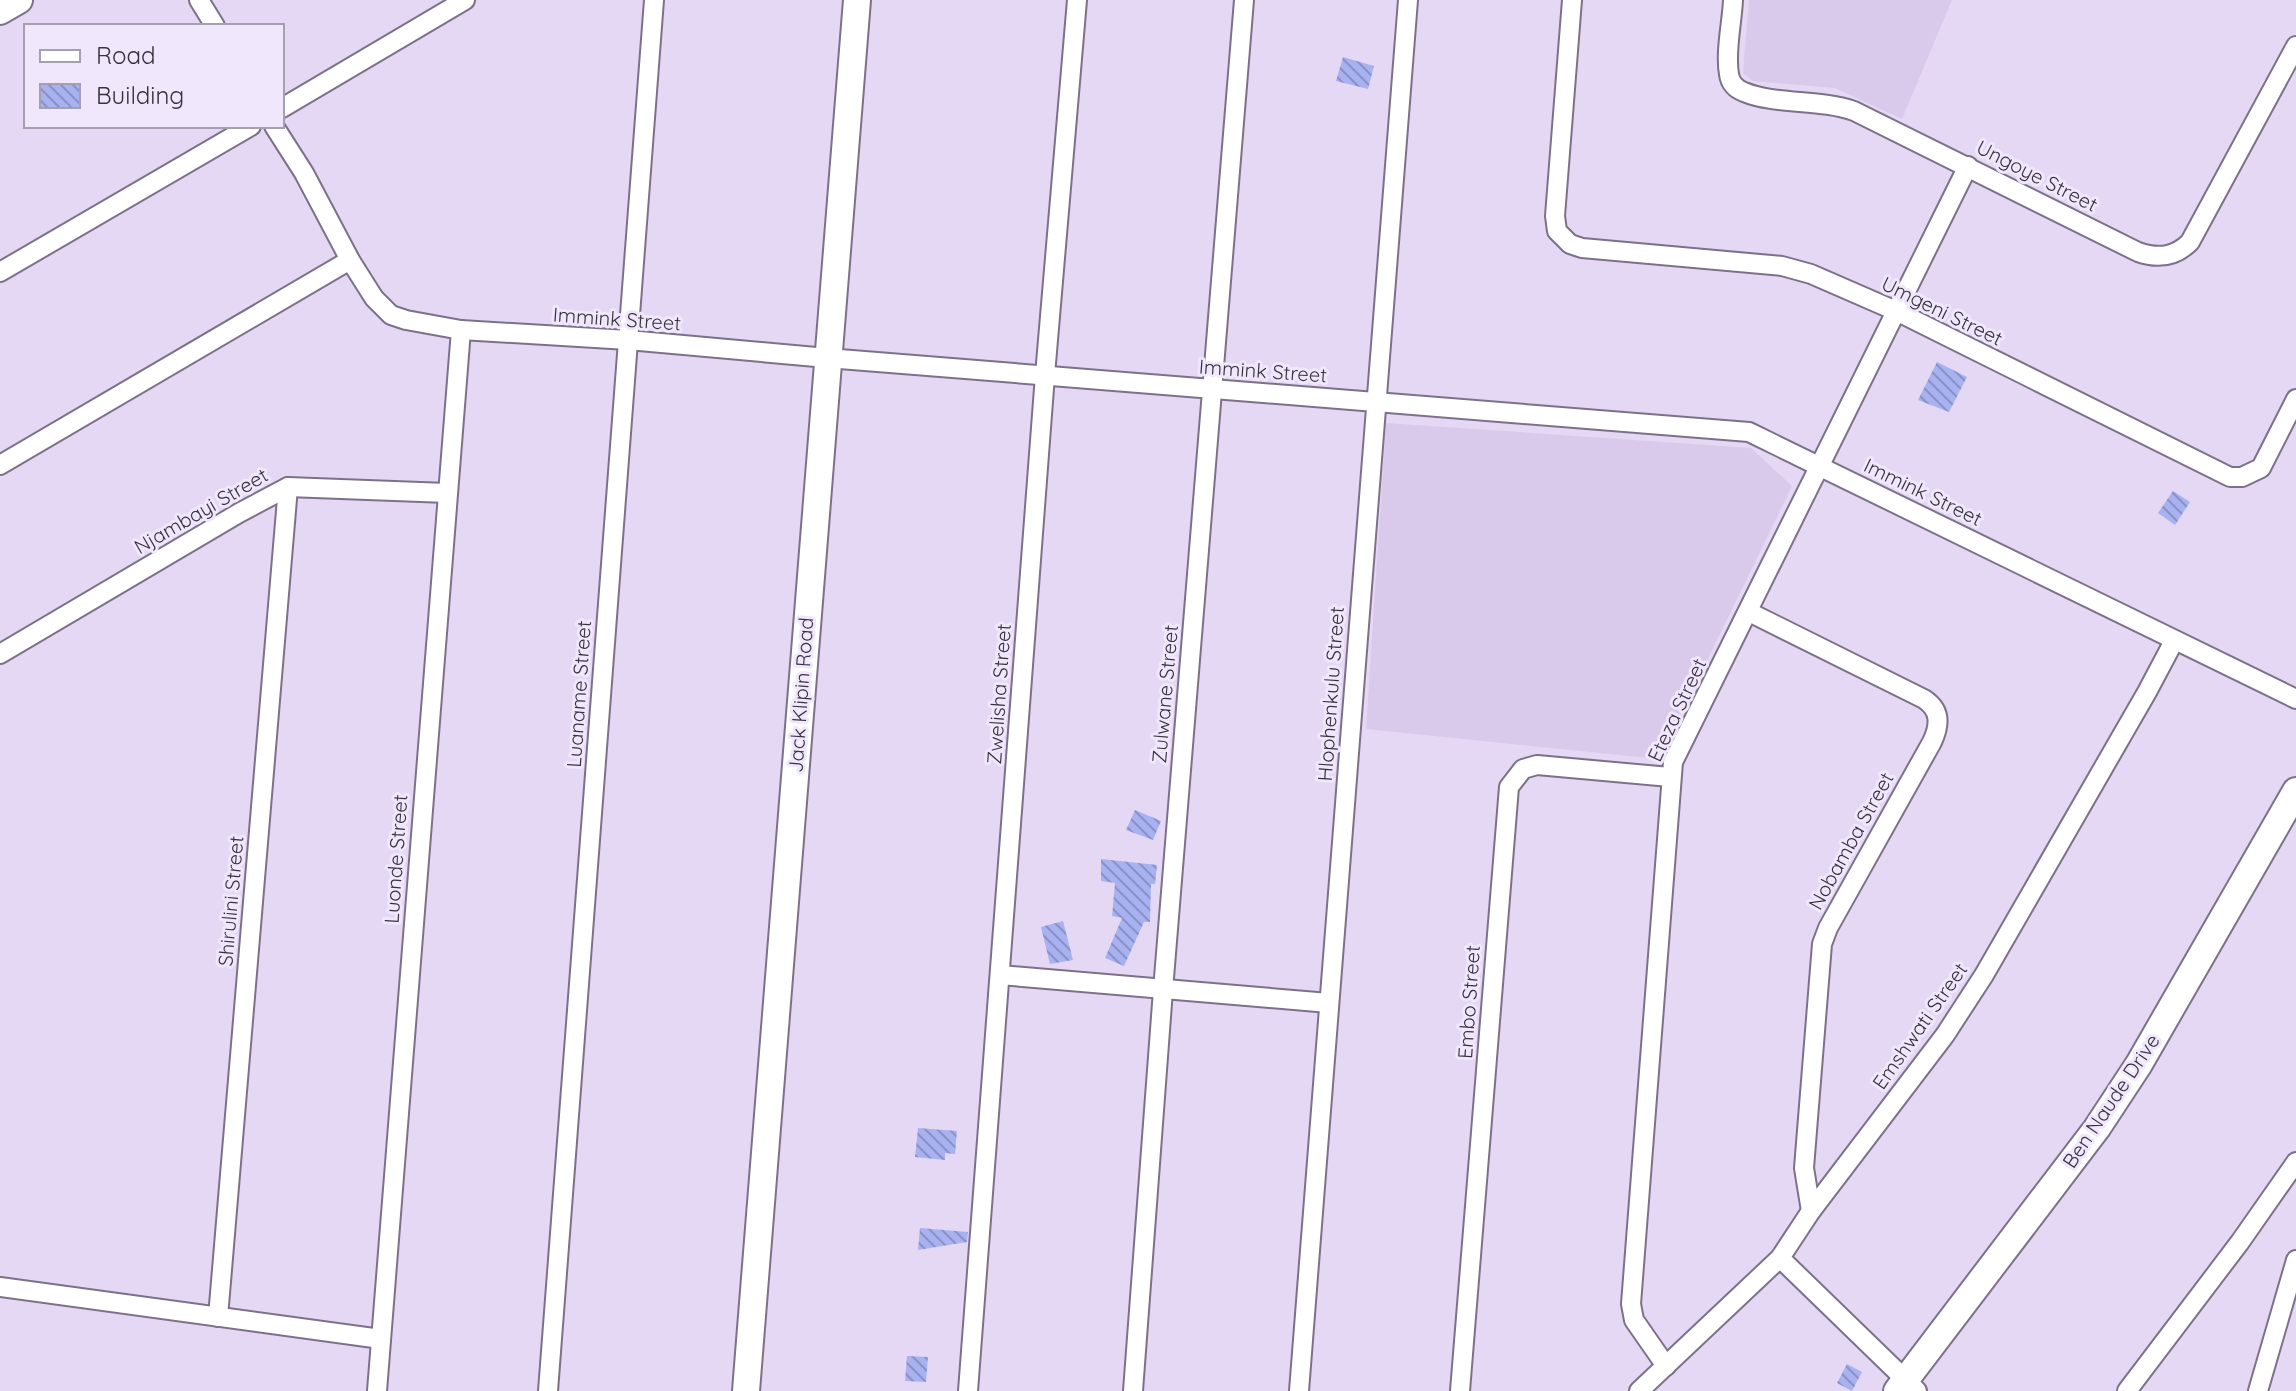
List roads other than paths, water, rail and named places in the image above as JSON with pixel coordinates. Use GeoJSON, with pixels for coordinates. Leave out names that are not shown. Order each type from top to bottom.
{"type":"FeatureCollection","features":[{"type":"Feature","properties":{"kind":"street"},"geometry":{"type":"LineString","coordinates":[[0,11],[19,0]]}},
{"type":"Feature","properties":{"kind":"street"},"geometry":{"type":"LineString","coordinates":[[199,0],[214,24]]}},
{"type":"Feature","properties":{"kind":"street"},"geometry":{"type":"LineString","coordinates":[[284,107],[465,0]]}},
{"type":"Feature","properties":{"kind":"street","name":"Luaname Street"},"geometry":{"type":"LineString","coordinates":[[548,1391],[654,0]]}},
{"type":"Feature","properties":{"kind":"street","name":"Jack Klipin Road"},"geometry":{"type":"LineString","coordinates":[[746,1391],[857,0]]}},
{"type":"Feature","properties":{"kind":"street","name":"Zwelisha Street"},"geometry":{"type":"LineString","coordinates":[[968,1391],[1045,375],[1077,0]]}},
{"type":"Feature","properties":{"kind":"street","name":"Zulwane Street"},"geometry":{"type":"LineString","coordinates":[[1133,1391],[1244,0]]}},
{"type":"Feature","properties":{"kind":"street","name":"Hlophenkulu Street"},"geometry":{"type":"LineString","coordinates":[[1299,1391],[1408,0]]}},
{"type":"Feature","properties":{"kind":"street","name":"Umgeni Street"},"geometry":{"type":"LineString","coordinates":[[1572,0],[1555,225],[1562,239],[1582,248],[1790,267],[1896,311],[2216,473],[2236,478],[2250,475],[2261,468],[2296,399]]}},
{"type":"Feature","properties":{"kind":"street","name":"Ungoye Street"},"geometry":{"type":"LineString","coordinates":[[1733,0],[1728,67],[1735,87],[1754,96],[1834,105],[1854,111],[2138,252],[2154,256],[2172,255],[2184,248],[2194,235],[2292,66],[2296,46]]}},
{"type":"Feature","properties":{"kind":"street"},"geometry":{"type":"LineString","coordinates":[[0,272],[248,128]]}},
{"type":"Feature","properties":{"kind":"street","name":"Immink Street"},"geometry":{"type":"LineString","coordinates":[[275,128],[374,298],[391,315],[406,320],[461,330],[628,340],[1758,434],[2296,699]]}},
{"type":"Feature","properties":{"kind":"street","name":"Eteza Street"},"geometry":{"type":"LineString","coordinates":[[1666,1366],[1634,1320],[1631,1304],[1670,777],[1674,758],[1968,166]]}},
{"type":"Feature","properties":{"kind":"street"},"geometry":{"type":"LineString","coordinates":[[0,465],[350,260]]}},
{"type":"Feature","properties":{"kind":"street","name":"Luonde Street"},"geometry":{"type":"LineString","coordinates":[[377,1391],[461,330]]}},
{"type":"Feature","properties":{"kind":"street","name":"Njambayi Street"},"geometry":{"type":"LineString","coordinates":[[0,654],[288,487],[447,493]]}},
{"type":"Feature","properties":{"kind":"street","name":"Shirulini Street"},"geometry":{"type":"LineString","coordinates":[[218,1317],[288,487]]}},
{"type":"Feature","properties":{"kind":"street","name":"Nobamba Street"},"geometry":{"type":"LineString","coordinates":[[1749,612],[1924,699],[1936,709],[1938,718],[1938,730],[1932,742],[1822,944],[1804,1168],[1811,1211]]}},
{"type":"Feature","properties":{"kind":"street","name":"Emshwati Street"},"geometry":{"type":"LineString","coordinates":[[1639,1391],[1780,1258],[1811,1211],[1945,1035],[1984,975],[2174,641]]}},
{"type":"Feature","properties":{"kind":"street","name":"Embo Street"},"geometry":{"type":"LineString","coordinates":[[1460,1391],[1509,787],[1523,769],[1537,765],[1670,777]]}},
{"type":"Feature","properties":{"kind":"street","name":"Ben Naude Drive"},"geometry":{"type":"LineString","coordinates":[[1906,1388],[2114,1103],[2296,791]]}},
{"type":"Feature","properties":{"kind":"street"},"geometry":{"type":"LineString","coordinates":[[1000,975],[1329,1003]]}},
{"type":"Feature","properties":{"kind":"street"},"geometry":{"type":"LineString","coordinates":[[2127,1391],[2240,1242],[2296,1162]]}},
{"type":"Feature","properties":{"kind":"street"},"geometry":{"type":"LineString","coordinates":[[1780,1258],[1906,1388]]}},
{"type":"Feature","properties":{"kind":"street"},"geometry":{"type":"LineString","coordinates":[[2258,1391],[2296,1260]]}},
{"type":"Feature","properties":{"kind":"street"},"geometry":{"type":"LineString","coordinates":[[0,1287],[381,1339]]}}]}
